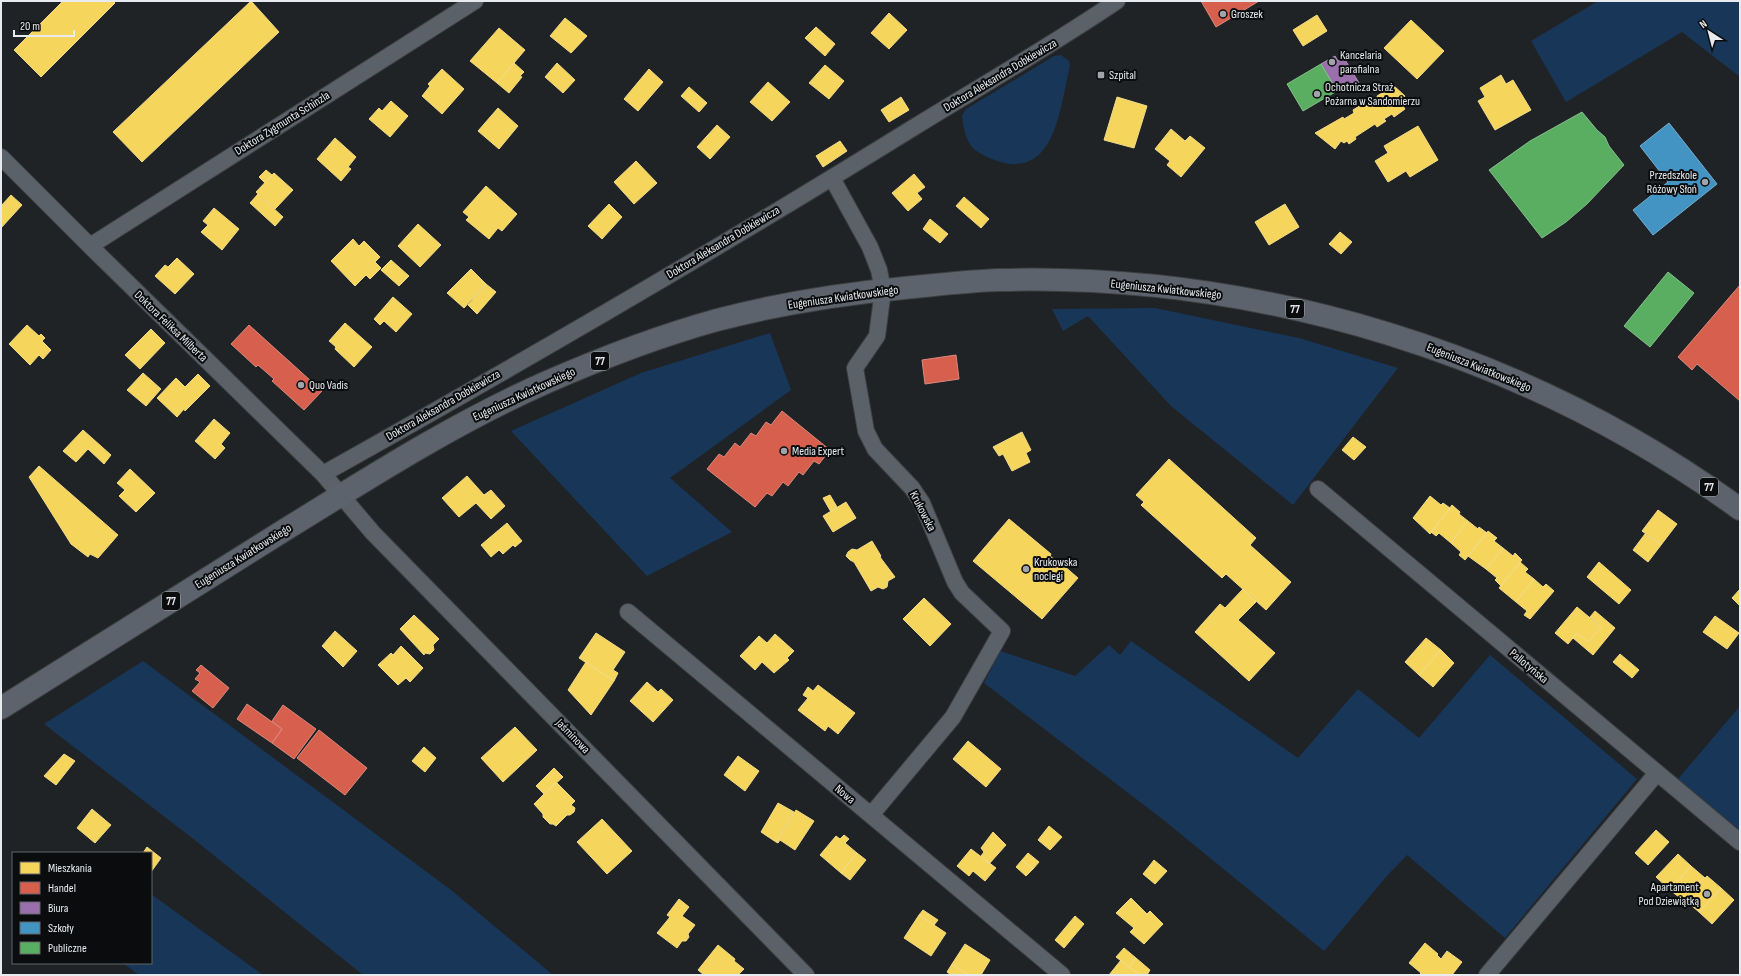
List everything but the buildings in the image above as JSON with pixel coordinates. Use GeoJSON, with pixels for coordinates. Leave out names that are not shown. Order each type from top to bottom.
{"type":"FeatureCollection","features":[{"type":"Feature","properties":{"kind":"main road","name":"Eugeniusza Kwiatkowskiego"},"geometry":{"type":"LineString","coordinates":[[1,708],[341,495],[439,435],[483,412],[548,382],[669,335],[741,314],[804,301],[883,290],[992,280],[1094,282],[1169,288],[1217,294],[1282,306],[1339,320],[1442,351],[1483,367],[1563,403],[1653,451],[1703,482],[1740,509]]}},
{"type":"Feature","properties":{"kind":"street","name":"Doktora Zygmunta Schinzla"},"geometry":{"type":"LineString","coordinates":[[90,246],[475,1]]}},
{"type":"Feature","properties":{"kind":"street","name":"Doktora Aleksandra Dobkiewicza"},"geometry":{"type":"LineString","coordinates":[[323,474],[542,350],[832,178],[1117,1]]}},
{"type":"Feature","properties":{"kind":"street","name":"Doktora Feliksa Milberta"},"geometry":{"type":"LineString","coordinates":[[1,157],[323,474],[341,495]]}},
{"type":"Feature","properties":{"kind":"street","name":"Krukowska"},"geometry":{"type":"LineString","coordinates":[[832,178],[872,251],[879,270],[883,290],[877,336],[855,368],[866,431],[875,449],[912,488],[922,503],[955,582],[962,593],[1002,632],[953,717],[870,815]]}},
{"type":"Feature","properties":{"kind":"street","name":"Pallotyńska"},"geometry":{"type":"LineString","coordinates":[[1318,489],[1740,842]]}},
{"type":"Feature","properties":{"kind":"street","name":"Jaśminowa"},"geometry":{"type":"LineString","coordinates":[[341,495],[373,533],[806,975]]}},
{"type":"Feature","properties":{"kind":"street","name":"Nowa"},"geometry":{"type":"LineString","coordinates":[[628,612],[1062,975]]}},
{"type":"Feature","properties":{"kind":"street"},"geometry":{"type":"LineString","coordinates":[[1487,975],[1657,773]]}},
{"type":"Feature","properties":{"kind":"shaded area"},"geometry":{"type":"Polygon","coordinates":[[[1598,1],[1740,1],[1740,77],[1682,32],[1566,102],[1531,41],[1598,1]]]}},
{"type":"Feature","properties":{"kind":"shaded area"},"geometry":{"type":"Polygon","coordinates":[[[1061,55],[1069,61],[1070,66],[1057,122],[1049,142],[1043,150],[1031,160],[1017,164],[1010,164],[995,160],[977,152],[966,136],[962,115],[966,109],[1054,56],[1061,55]]]}},
{"type":"Feature","properties":{"kind":"shaded area"},"geometry":{"type":"Polygon","coordinates":[[[1155,308],[1299,338],[1398,368],[1293,505],[1171,406],[1088,316],[1063,331],[1052,309],[1155,308]]]}},
{"type":"Feature","properties":{"kind":"shaded area"},"geometry":{"type":"Polygon","coordinates":[[[770,333],[791,390],[670,478],[732,532],[647,576],[511,431],[641,373],[770,333]]]}},
{"type":"Feature","properties":{"kind":"shaded area"},"geometry":{"type":"Polygon","coordinates":[[[1131,641],[1298,758],[1358,689],[1419,738],[1490,655],[1637,779],[1505,938],[1407,855],[1386,877],[1324,951],[1161,818],[984,683],[1000,651],[1075,676],[1109,645],[1120,655],[1131,641]]]}},
{"type":"Feature","properties":{"kind":"shaded area"},"geometry":{"type":"Polygon","coordinates":[[[143,661],[451,890],[553,975],[363,975],[196,841],[44,724],[143,661]]]}},
{"type":"Feature","properties":{"kind":"shaded area"},"geometry":{"type":"Polygon","coordinates":[[[1740,706],[1740,830],[1678,779],[1740,706]]]}},
{"type":"Feature","properties":{"kind":"shaded area"},"geometry":{"type":"Polygon","coordinates":[[[152,895],[263,975],[139,975],[124,964],[152,964],[152,895]]]}},
{"type":"Feature","properties":{"kind":"place","name":"Groszek"},"geometry":{"type":"Point","coordinates":[1223,14]}},
{"type":"Feature","properties":{"kind":"place","name":"Kancelaria parafialna"},"geometry":{"type":"Point","coordinates":[1332,62]}},
{"type":"Feature","properties":{"kind":"place","name":"Szpital"},"geometry":{"type":"Point","coordinates":[1101,75]}},
{"type":"Feature","properties":{"kind":"place","name":"Ochotnicza Straż Pożarna w Sandomierzu"},"geometry":{"type":"Point","coordinates":[1317,94]}},
{"type":"Feature","properties":{"kind":"place","name":"Przedszkole Różowy Słoń"},"geometry":{"type":"Point","coordinates":[1705,182]}},
{"type":"Feature","properties":{"kind":"place","name":"Quo Vadis"},"geometry":{"type":"Point","coordinates":[301,385]}},
{"type":"Feature","properties":{"kind":"place","name":"Media Expert"},"geometry":{"type":"Point","coordinates":[784,451]}},
{"type":"Feature","properties":{"kind":"place","name":"Krukowska noclegi"},"geometry":{"type":"Point","coordinates":[1026,569]}},
{"type":"Feature","properties":{"kind":"place","name":"Apartament Pod Dziewiątką"},"geometry":{"type":"Point","coordinates":[1707,894]}}]}
